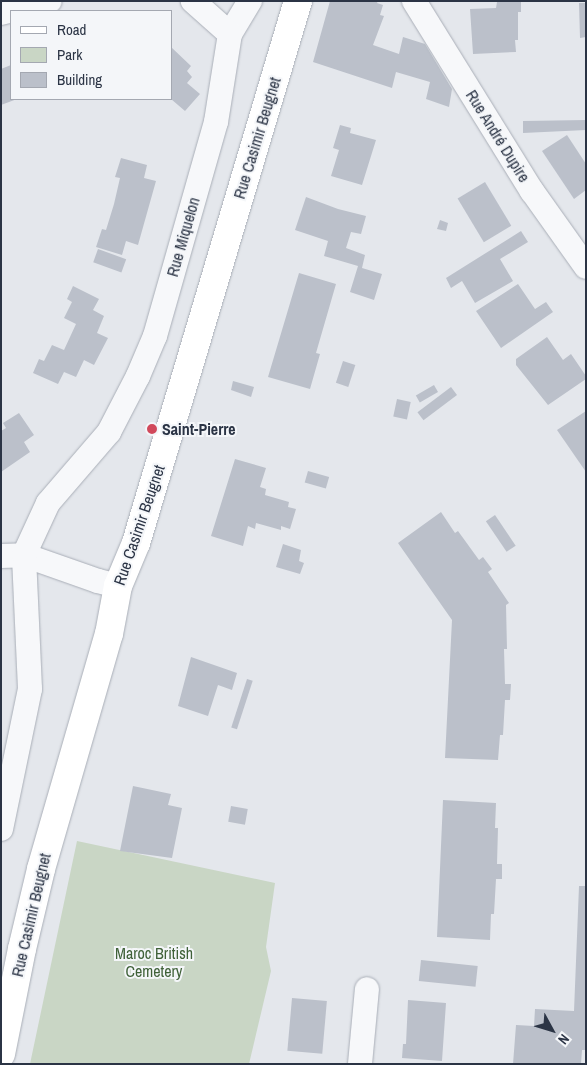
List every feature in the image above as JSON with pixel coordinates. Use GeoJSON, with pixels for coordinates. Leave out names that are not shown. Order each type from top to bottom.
{"type":"FeatureCollection","features":[{"type":"Feature","properties":{"kind":"main road","name":"Rue Casimir Beugnet"},"geometry":{"type":"LineString","coordinates":[[1,1054],[22,949],[41,869],[109,634],[118,586],[136,543],[298,1]]}},
{"type":"Feature","properties":{"kind":"street"},"geometry":{"type":"LineString","coordinates":[[13,10],[50,1]]}},
{"type":"Feature","properties":{"kind":"street"},"geometry":{"type":"LineString","coordinates":[[193,1],[230,34]]}},
{"type":"Feature","properties":{"kind":"street","name":"Rue Miquelon"},"geometry":{"type":"LineString","coordinates":[[13,556],[48,504],[110,432],[138,376],[155,336],[216,122],[230,34],[250,1]]}},
{"type":"Feature","properties":{"kind":"street","name":"Rue André Dupire"},"geometry":{"type":"LineString","coordinates":[[414,1],[532,191],[586,267]]}},
{"type":"Feature","properties":{"kind":"street"},"geometry":{"type":"LineString","coordinates":[[1,829],[30,689],[13,556],[118,586]]}},
{"type":"Feature","properties":{"kind":"street"},"geometry":{"type":"LineString","coordinates":[[360,1064],[367,989]]}},
{"type":"Feature","properties":{"kind":"green space","name":"Maroc British Cemetery"},"geometry":{"type":"Polygon","coordinates":[[[77,841],[275,883],[266,947],[271,971],[249,1064],[30,1064],[77,841]]]}},
{"type":"Feature","properties":{"kind":"building"},"geometry":{"type":"Polygon","coordinates":[[[330,1],[378,1],[377,3],[383,5],[380,15],[384,16],[373,45],[399,54],[403,37],[425,44],[452,89],[449,107],[426,99],[430,82],[396,72],[392,88],[313,62],[330,1]]]}},
{"type":"Feature","properties":{"kind":"building"},"geometry":{"type":"Polygon","coordinates":[[[521,1],[521,12],[518,12],[518,40],[515,40],[516,52],[473,54],[470,9],[496,8],[497,2],[521,1]]]}},
{"type":"Feature","properties":{"kind":"building"},"geometry":{"type":"Polygon","coordinates":[[[579,3],[586,3],[586,37],[580,38],[579,3]]]}},
{"type":"Feature","properties":{"kind":"building"},"geometry":{"type":"Polygon","coordinates":[[[172,48],[191,66],[187,71],[192,77],[187,83],[200,94],[185,111],[172,100],[172,48]]]}},
{"type":"Feature","properties":{"kind":"building"},"geometry":{"type":"Polygon","coordinates":[[[10,65],[10,100],[14,100],[1,105],[1,69],[10,65]]]}},
{"type":"Feature","properties":{"kind":"building"},"geometry":{"type":"Polygon","coordinates":[[[586,120],[586,130],[523,133],[523,121],[586,120]]]}},
{"type":"Feature","properties":{"kind":"building"},"geometry":{"type":"Polygon","coordinates":[[[340,125],[351,128],[350,133],[376,140],[362,185],[331,176],[339,150],[333,148],[340,125]]]}},
{"type":"Feature","properties":{"kind":"building"},"geometry":{"type":"Polygon","coordinates":[[[567,135],[586,164],[586,190],[574,199],[542,151],[567,135]]]}},
{"type":"Feature","properties":{"kind":"building"},"geometry":{"type":"Polygon","coordinates":[[[121,158],[147,165],[144,178],[156,181],[138,245],[126,241],[122,255],[96,247],[102,229],[106,230],[114,204],[120,178],[115,177],[121,158]]]}},
{"type":"Feature","properties":{"kind":"building"},"geometry":{"type":"Polygon","coordinates":[[[485,182],[511,226],[484,242],[458,198],[485,182]]]}},
{"type":"Feature","properties":{"kind":"building"},"geometry":{"type":"Polygon","coordinates":[[[306,197],[338,209],[366,216],[361,234],[351,232],[346,248],[365,255],[362,268],[382,274],[374,300],[350,292],[358,266],[324,256],[328,241],[295,230],[306,197]]]}},
{"type":"Feature","properties":{"kind":"building"},"geometry":{"type":"Polygon","coordinates":[[[440,220],[448,223],[446,231],[437,229],[440,220]]]}},
{"type":"Feature","properties":{"kind":"building"},"geometry":{"type":"Polygon","coordinates":[[[521,231],[528,242],[500,259],[513,281],[475,303],[462,281],[451,288],[446,278],[521,231]]]}},
{"type":"Feature","properties":{"kind":"building"},"geometry":{"type":"Polygon","coordinates":[[[98,249],[126,259],[121,272],[93,262],[98,249]]]}},
{"type":"Feature","properties":{"kind":"building"},"geometry":{"type":"Polygon","coordinates":[[[299,273],[336,284],[316,353],[320,354],[310,389],[268,377],[299,273]]]}},
{"type":"Feature","properties":{"kind":"building"},"geometry":{"type":"Polygon","coordinates":[[[518,284],[535,309],[546,302],[553,312],[501,348],[476,311],[518,284]]]}},
{"type":"Feature","properties":{"kind":"building"},"geometry":{"type":"Polygon","coordinates":[[[73,286],[99,299],[93,310],[104,316],[97,333],[108,338],[94,365],[84,360],[76,377],[64,372],[58,384],[33,373],[39,359],[44,361],[52,345],[64,350],[76,324],[64,318],[72,302],[67,299],[73,286]]]}},
{"type":"Feature","properties":{"kind":"building"},"geometry":{"type":"Polygon","coordinates":[[[547,337],[563,360],[571,354],[586,376],[586,379],[548,405],[516,365],[516,359],[547,337]]]}},
{"type":"Feature","properties":{"kind":"building"},"geometry":{"type":"Polygon","coordinates":[[[343,361],[355,365],[348,387],[336,383],[343,361]]]}},
{"type":"Feature","properties":{"kind":"building"},"geometry":{"type":"Polygon","coordinates":[[[233,381],[254,387],[251,397],[231,390],[233,381]]]}},
{"type":"Feature","properties":{"kind":"building"},"geometry":{"type":"Polygon","coordinates":[[[434,385],[438,392],[420,402],[416,395],[434,385]]]}},
{"type":"Feature","properties":{"kind":"building"},"geometry":{"type":"Polygon","coordinates":[[[451,387],[457,395],[423,420],[417,412],[451,387]]]}},
{"type":"Feature","properties":{"kind":"building"},"geometry":{"type":"Polygon","coordinates":[[[397,399],[411,402],[407,420],[393,417],[397,399]]]}},
{"type":"Feature","properties":{"kind":"building"},"geometry":{"type":"Polygon","coordinates":[[[586,411],[586,472],[557,430],[586,411]]]}},
{"type":"Feature","properties":{"kind":"building"},"geometry":{"type":"Polygon","coordinates":[[[19,413],[34,435],[24,442],[30,452],[1,472],[1,431],[6,428],[3,423],[19,413]]]}},
{"type":"Feature","properties":{"kind":"building"},"geometry":{"type":"Polygon","coordinates":[[[235,459],[266,468],[260,487],[266,489],[265,495],[289,502],[288,507],[296,509],[290,529],[281,526],[281,530],[256,523],[255,529],[248,526],[243,546],[211,536],[235,459]]]}},
{"type":"Feature","properties":{"kind":"building"},"geometry":{"type":"Polygon","coordinates":[[[308,471],[329,477],[326,489],[305,483],[308,471]]]}},
{"type":"Feature","properties":{"kind":"building"},"geometry":{"type":"Polygon","coordinates":[[[441,512],[455,533],[458,531],[479,560],[483,557],[492,569],[488,572],[509,603],[506,605],[507,649],[504,649],[505,684],[511,684],[510,700],[505,700],[503,735],[500,735],[498,760],[445,758],[452,620],[398,543],[441,512]]]}},
{"type":"Feature","properties":{"kind":"building"},"geometry":{"type":"Polygon","coordinates":[[[495,515],[516,546],[507,552],[486,521],[495,515]]]}},
{"type":"Feature","properties":{"kind":"building"},"geometry":{"type":"Polygon","coordinates":[[[283,544],[301,550],[299,561],[304,563],[300,574],[276,567],[283,544]]]}},
{"type":"Feature","properties":{"kind":"building"},"geometry":{"type":"Polygon","coordinates":[[[191,657],[237,673],[232,690],[218,685],[208,716],[178,706],[191,657]]]}},
{"type":"Feature","properties":{"kind":"building"},"geometry":{"type":"Polygon","coordinates":[[[247,679],[253,681],[237,729],[231,728],[247,679]]]}},
{"type":"Feature","properties":{"kind":"building"},"geometry":{"type":"Polygon","coordinates":[[[133,786],[171,794],[168,805],[182,808],[172,858],[120,851],[133,786]]]}},
{"type":"Feature","properties":{"kind":"building"},"geometry":{"type":"Polygon","coordinates":[[[443,800],[496,803],[495,828],[498,828],[497,864],[502,864],[502,879],[496,879],[494,914],[491,914],[490,940],[437,937],[443,800]]]}},
{"type":"Feature","properties":{"kind":"building"},"geometry":{"type":"Polygon","coordinates":[[[231,806],[248,809],[245,825],[228,822],[231,806]]]}},
{"type":"Feature","properties":{"kind":"building"},"geometry":{"type":"Polygon","coordinates":[[[579,886],[586,886],[586,1050],[582,1050],[581,1064],[513,1064],[516,1025],[534,1026],[535,1009],[574,1011],[579,886]]]}},
{"type":"Feature","properties":{"kind":"building"},"geometry":{"type":"Polygon","coordinates":[[[421,960],[478,966],[475,987],[419,981],[421,960]]]}},
{"type":"Feature","properties":{"kind":"building"},"geometry":{"type":"Polygon","coordinates":[[[292,998],[327,1001],[322,1054],[287,1051],[292,998]]]}},
{"type":"Feature","properties":{"kind":"building"},"geometry":{"type":"Polygon","coordinates":[[[408,1000],[446,1003],[442,1061],[402,1058],[403,1044],[406,1044],[408,1000]]]}},
{"type":"Feature","properties":{"kind":"place","name":"Saint-Pierre"},"geometry":{"type":"Point","coordinates":[152,429]}}]}
